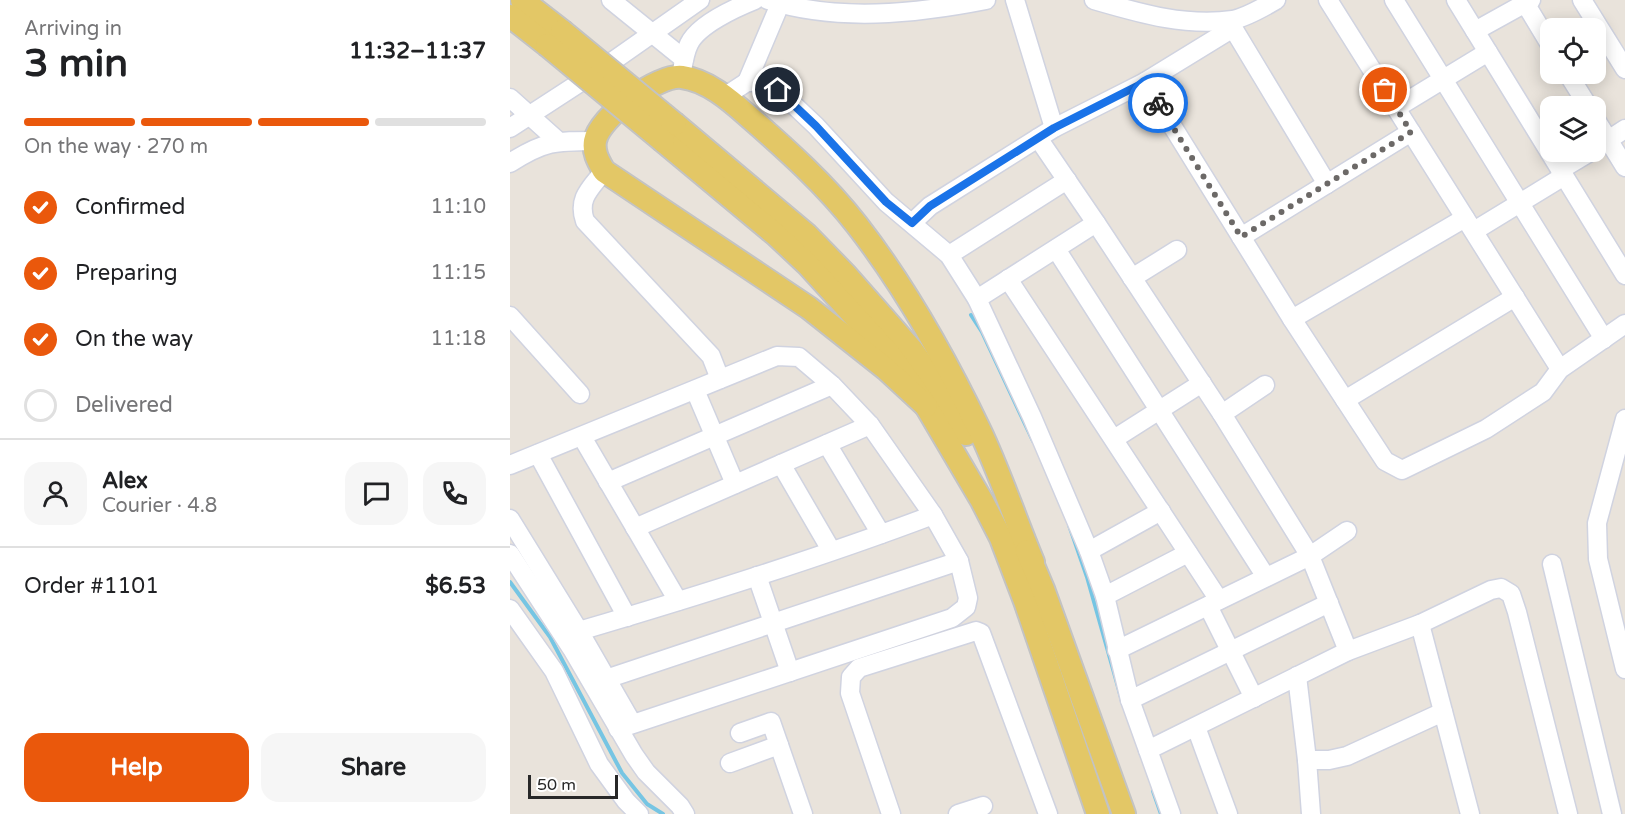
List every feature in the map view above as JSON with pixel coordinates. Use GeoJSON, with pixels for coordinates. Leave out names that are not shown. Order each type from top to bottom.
{"type":"FeatureCollection","features":[{"type":"Feature","properties":{"kind":"main road"},"geometry":{"type":"LineString","coordinates":[[522,0],[554,38],[669,133],[825,252],[898,333],[935,383],[962,428],[1033,562]]}},
{"type":"Feature","properties":{"kind":"main road"},"geometry":{"type":"LineString","coordinates":[[510,16],[554,38]]}},
{"type":"Feature","properties":{"kind":"main road"},"geometry":{"type":"LineString","coordinates":[[926,406],[886,369],[809,308],[604,171],[595,156],[595,141],[604,123],[626,102],[682,68],[748,116],[828,191],[857,224],[893,274],[933,342],[981,433],[1033,562],[1124,814]]}},
{"type":"Feature","properties":{"kind":"main road"},"geometry":{"type":"LineString","coordinates":[[669,133],[808,265],[890,355],[926,406],[976,490],[1001,538],[1098,814]]}},
{"type":"Feature","properties":{"kind":"street"},"geometry":{"type":"LineString","coordinates":[[611,0],[651,33],[682,68]]}},
{"type":"Feature","properties":{"kind":"street"},"geometry":{"type":"LineString","coordinates":[[510,163],[533,148],[543,127],[651,33],[700,0]]}},
{"type":"Feature","properties":{"kind":"street"},"geometry":{"type":"LineString","coordinates":[[682,68],[689,44],[698,32],[755,0]]}},
{"type":"Feature","properties":{"kind":"street"},"geometry":{"type":"LineString","coordinates":[[747,82],[774,2],[817,11],[872,13],[986,0]]}},
{"type":"Feature","properties":{"kind":"street"},"geometry":{"type":"LineString","coordinates":[[1014,0],[1054,128]]}},
{"type":"Feature","properties":{"kind":"street"},"geometry":{"type":"LineString","coordinates":[[1094,0],[1134,6],[1170,20],[1234,24]]}},
{"type":"Feature","properties":{"kind":"street"},"geometry":{"type":"LineString","coordinates":[[912,223],[930,206],[1054,128],[1145,82],[1234,24],[1276,0]]}},
{"type":"Feature","properties":{"kind":"street"},"geometry":{"type":"LineString","coordinates":[[1329,0],[1560,369]]}},
{"type":"Feature","properties":{"kind":"street"},"geometry":{"type":"LineString","coordinates":[[1394,0],[1604,339]]}},
{"type":"Feature","properties":{"kind":"street"},"geometry":{"type":"LineString","coordinates":[[1456,0],[1625,275]]}},
{"type":"Feature","properties":{"kind":"street"},"geometry":{"type":"LineString","coordinates":[[1582,0],[1625,69]]}},
{"type":"Feature","properties":{"kind":"street"},"geometry":{"type":"LineString","coordinates":[[1475,31],[1528,2],[1540,25]]}},
{"type":"Feature","properties":{"kind":"street"},"geometry":{"type":"LineString","coordinates":[[1234,24],[1327,184]]}},
{"type":"Feature","properties":{"kind":"street"},"geometry":{"type":"LineString","coordinates":[[1396,108],[1488,52]]}},
{"type":"Feature","properties":{"kind":"street"},"geometry":{"type":"LineString","coordinates":[[724,97],[747,82],[762,82],[778,90],[816,126],[886,202],[950,255],[977,299],[1032,417],[1089,551],[1106,596],[1130,700],[1171,814]]}},
{"type":"Feature","properties":{"kind":"street"},"geometry":{"type":"LineString","coordinates":[[1145,82],[1292,319],[1385,461],[1402,470],[1496,423],[1543,392],[1560,369],[1625,324]]}},
{"type":"Feature","properties":{"kind":"street"},"geometry":{"type":"LineString","coordinates":[[510,98],[543,127]]}},
{"type":"Feature","properties":{"kind":"street"},"geometry":{"type":"LineString","coordinates":[[510,128],[543,127],[595,141]]}},
{"type":"Feature","properties":{"kind":"street"},"geometry":{"type":"LineString","coordinates":[[1606,141],[1625,129]]}},
{"type":"Feature","properties":{"kind":"street"},"geometry":{"type":"LineString","coordinates":[[1241,237],[1411,132]]}},
{"type":"Feature","properties":{"kind":"street"},"geometry":{"type":"LineString","coordinates":[[1038,138],[1202,383],[1310,556],[1348,651]]}},
{"type":"Feature","properties":{"kind":"street"},"geometry":{"type":"LineString","coordinates":[[1606,148],[1625,167]]}},
{"type":"Feature","properties":{"kind":"street"},"geometry":{"type":"LineString","coordinates":[[1292,319],[1469,224],[1520,203],[1577,162]]}},
{"type":"Feature","properties":{"kind":"street"},"geometry":{"type":"LineString","coordinates":[[604,171],[583,198],[581,211],[585,221],[711,356],[720,379]]}},
{"type":"Feature","properties":{"kind":"street"},"geometry":{"type":"LineString","coordinates":[[950,255],[1067,180]]}},
{"type":"Feature","properties":{"kind":"street"},"geometry":{"type":"LineString","coordinates":[[977,299],[1096,223]]}},
{"type":"Feature","properties":{"kind":"street"},"geometry":{"type":"LineString","coordinates":[[1056,249],[1266,578]]}},
{"type":"Feature","properties":{"kind":"street"},"geometry":{"type":"LineString","coordinates":[[1132,278],[1177,250]]}},
{"type":"Feature","properties":{"kind":"street"},"geometry":{"type":"LineString","coordinates":[[1008,279],[1188,553],[1214,603],[1231,651],[1254,698]]}},
{"type":"Feature","properties":{"kind":"street"},"geometry":{"type":"LineString","coordinates":[[1345,400],[1515,297]]}},
{"type":"Feature","properties":{"kind":"street"},"geometry":{"type":"LineString","coordinates":[[510,316],[580,394]]}},
{"type":"Feature","properties":{"kind":"street"},"geometry":{"type":"LineString","coordinates":[[510,465],[777,356],[799,357],[832,385],[870,425],[933,514],[959,561],[968,598],[966,607],[952,618],[625,726]]}},
{"type":"Feature","properties":{"kind":"street"},"geometry":{"type":"LineString","coordinates":[[1114,439],[1202,383]]}},
{"type":"Feature","properties":{"kind":"street"},"geometry":{"type":"LineString","coordinates":[[609,482],[832,385]]}},
{"type":"Feature","properties":{"kind":"street"},"geometry":{"type":"LineString","coordinates":[[1222,414],[1266,385]]}},
{"type":"Feature","properties":{"kind":"street"},"geometry":{"type":"LineString","coordinates":[[695,390],[735,484]]}},
{"type":"Feature","properties":{"kind":"street"},"geometry":{"type":"LineString","coordinates":[[1625,419],[1621,451],[1598,523],[1598,559],[1625,669]]}},
{"type":"Feature","properties":{"kind":"street"},"geometry":{"type":"LineString","coordinates":[[635,528],[870,425]]}},
{"type":"Feature","properties":{"kind":"street"},"geometry":{"type":"LineString","coordinates":[[582,437],[678,601]]}},
{"type":"Feature","properties":{"kind":"street"},"geometry":{"type":"LineString","coordinates":[[827,444],[881,534]]}},
{"type":"Feature","properties":{"kind":"street"},"geometry":{"type":"LineString","coordinates":[[538,454],[627,616]]}},
{"type":"Feature","properties":{"kind":"street"},"geometry":{"type":"LineString","coordinates":[[781,464],[831,550]]}},
{"type":"Feature","properties":{"kind":"street"},"geometry":{"type":"LineString","coordinates":[[1089,551],[1161,511]]}},
{"type":"Feature","properties":{"kind":"street"},"geometry":{"type":"LineString","coordinates":[[579,631],[757,576],[933,514]]}},
{"type":"Feature","properties":{"kind":"street"},"geometry":{"type":"LineString","coordinates":[[510,519],[606,679],[646,772],[685,814]]}},
{"type":"Feature","properties":{"kind":"street"},"geometry":{"type":"LineString","coordinates":[[1117,650],[1310,556],[1347,531]]}},
{"type":"Feature","properties":{"kind":"street"},"geometry":{"type":"LineString","coordinates":[[1106,596],[1188,553]]}},
{"type":"Feature","properties":{"kind":"street"},"geometry":{"type":"LineString","coordinates":[[510,554],[625,726]]}},
{"type":"Feature","properties":{"kind":"street"},"geometry":{"type":"LineString","coordinates":[[606,679],[959,561]]}},
{"type":"Feature","properties":{"kind":"street"},"geometry":{"type":"LineString","coordinates":[[1552,564],[1612,814]]}},
{"type":"Feature","properties":{"kind":"street"},"geometry":{"type":"LineString","coordinates":[[757,576],[790,672]]}},
{"type":"Feature","properties":{"kind":"street"},"geometry":{"type":"LineString","coordinates":[[1148,750],[1348,651],[1420,624],[1491,590],[1501,588],[1510,594],[1517,612],[1568,814]]}},
{"type":"Feature","properties":{"kind":"street"},"geometry":{"type":"LineString","coordinates":[[1130,700],[1329,603]]}},
{"type":"Feature","properties":{"kind":"street"},"geometry":{"type":"LineString","coordinates":[[510,609],[554,671],[599,764],[626,801],[639,814]]}},
{"type":"Feature","properties":{"kind":"street"},"geometry":{"type":"LineString","coordinates":[[1420,624],[1470,814]]}},
{"type":"Feature","properties":{"kind":"street"},"geometry":{"type":"LineString","coordinates":[[891,814],[850,693],[851,677],[859,668],[976,631],[981,633],[1048,814]]}},
{"type":"Feature","properties":{"kind":"street"},"geometry":{"type":"LineString","coordinates":[[1297,676],[1311,814]]}},
{"type":"Feature","properties":{"kind":"street"},"geometry":{"type":"LineString","coordinates":[[1307,760],[1329,760],[1347,756],[1443,712]]}},
{"type":"Feature","properties":{"kind":"street"},"geometry":{"type":"LineString","coordinates":[[740,733],[771,722],[803,814]]}},
{"type":"Feature","properties":{"kind":"street"},"geometry":{"type":"LineString","coordinates":[[1196,727],[1228,814]]}},
{"type":"Feature","properties":{"kind":"street"},"geometry":{"type":"LineString","coordinates":[[730,763],[779,745]]}},
{"type":"Feature","properties":{"kind":"street"},"geometry":{"type":"LineString","coordinates":[[958,814],[983,806]]}},
{"type":"Feature","properties":{"kind":"waterway"},"geometry":{"type":"LineString","coordinates":[[971,315],[982,332],[1033,441]]}},
{"type":"Feature","properties":{"kind":"waterway"},"geometry":{"type":"LineString","coordinates":[[1069,525],[1087,577],[1122,701]]}},
{"type":"Feature","properties":{"kind":"waterway"},"geometry":{"type":"LineString","coordinates":[[510,582],[550,637],[622,773],[647,804],[663,814]]}},
{"type":"Feature","properties":{"kind":"waterway"},"geometry":{"type":"LineString","coordinates":[[1153,791],[1161,814]]}},
{"type":"Feature","properties":{"kind":"way so far"},"geometry":{"type":"LineString","coordinates":[[1158,103],[1241,237],[1411,132],[1385,90]]}},
{"type":"Feature","properties":{"kind":"route"},"geometry":{"type":"LineString","coordinates":[[778,90],[816,126],[886,202],[912,223],[930,206],[1054,128],[1145,82],[1158,103]]}}]}
